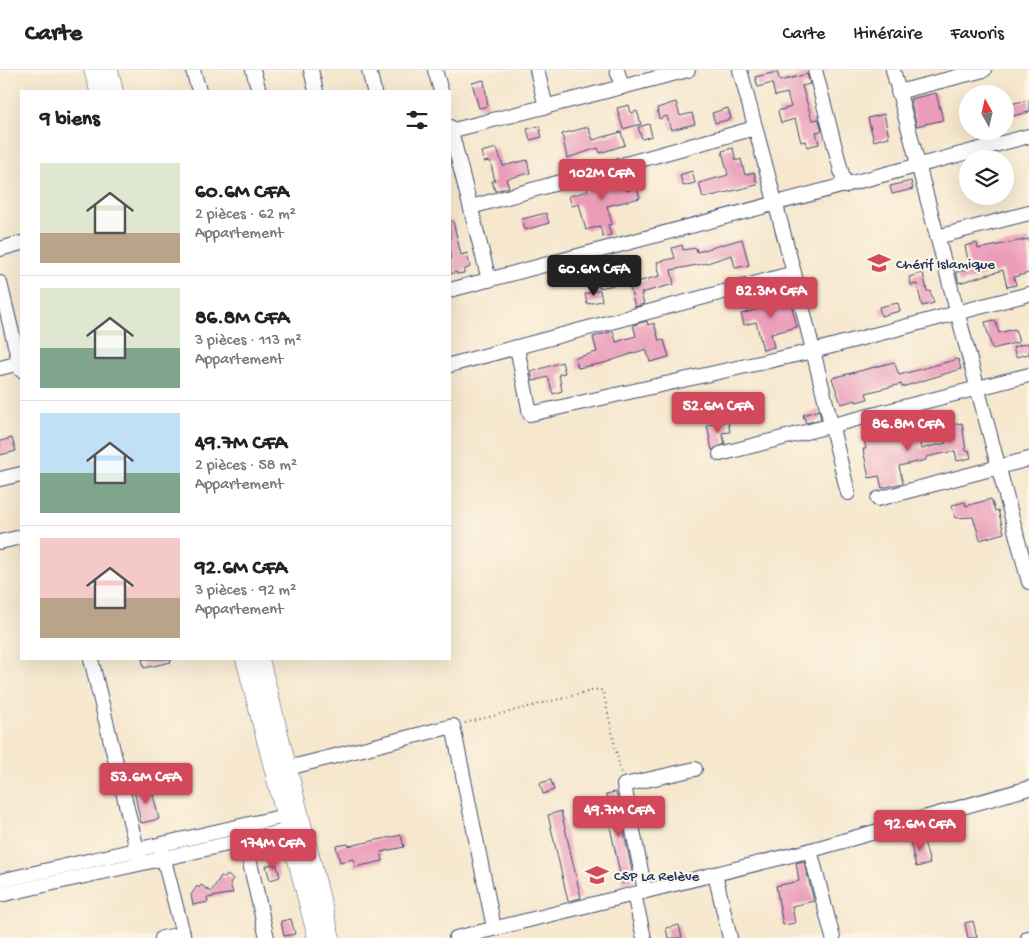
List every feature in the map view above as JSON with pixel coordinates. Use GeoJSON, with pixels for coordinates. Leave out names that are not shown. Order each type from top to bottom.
{"type":"FeatureCollection","features":[{"type":"Feature","properties":{"kind":"main road"},"geometry":{"type":"LineString","coordinates":[[93,70],[99,90]]}},
{"type":"Feature","properties":{"kind":"main road"},"geometry":{"type":"LineString","coordinates":[[109,70],[114,90]]}},
{"type":"Feature","properties":{"kind":"main road"},"geometry":{"type":"LineString","coordinates":[[245,660],[331,938]]}},
{"type":"Feature","properties":{"kind":"main road"},"geometry":{"type":"LineString","coordinates":[[260,660],[288,768],[295,818],[317,938]]}},
{"type":"Feature","properties":{"kind":"street"},"geometry":{"type":"LineString","coordinates":[[193,70],[199,90]]}},
{"type":"Feature","properties":{"kind":"street"},"geometry":{"type":"LineString","coordinates":[[253,70],[259,90]]}},
{"type":"Feature","properties":{"kind":"street"},"geometry":{"type":"LineString","coordinates":[[311,70],[316,90]]}},
{"type":"Feature","properties":{"kind":"street"},"geometry":{"type":"LineString","coordinates":[[369,70],[374,90]]}},
{"type":"Feature","properties":{"kind":"street"},"geometry":{"type":"LineString","coordinates":[[436,70],[441,90]]}},
{"type":"Feature","properties":{"kind":"street"},"geometry":{"type":"LineString","coordinates":[[537,70],[546,107]]}},
{"type":"Feature","properties":{"kind":"street"},"geometry":{"type":"LineString","coordinates":[[617,70],[622,87]]}},
{"type":"Feature","properties":{"kind":"street"},"geometry":{"type":"LineString","coordinates":[[451,130],[688,70]]}},
{"type":"Feature","properties":{"kind":"street"},"geometry":{"type":"LineString","coordinates":[[740,70],[794,273],[848,492]]}},
{"type":"Feature","properties":{"kind":"street"},"geometry":{"type":"LineString","coordinates":[[815,70],[845,186]]}},
{"type":"Feature","properties":{"kind":"street"},"geometry":{"type":"LineString","coordinates":[[893,70],[998,467],[1023,539],[1029,582]]}},
{"type":"Feature","properties":{"kind":"street"},"geometry":{"type":"LineString","coordinates":[[898,92],[984,70]]}},
{"type":"Feature","properties":{"kind":"street"},"geometry":{"type":"LineString","coordinates":[[471,207],[755,128]]}},
{"type":"Feature","properties":{"kind":"street"},"geometry":{"type":"LineString","coordinates":[[451,134],[489,280]]}},
{"type":"Feature","properties":{"kind":"street"},"geometry":{"type":"LineString","coordinates":[[451,290],[1029,136]]}},
{"type":"Feature","properties":{"kind":"street"},"geometry":{"type":"LineString","coordinates":[[937,237],[1029,213]]}},
{"type":"Feature","properties":{"kind":"street"},"geometry":{"type":"LineString","coordinates":[[0,249],[20,243]]}},
{"type":"Feature","properties":{"kind":"street"},"geometry":{"type":"LineString","coordinates":[[451,365],[794,273]]}},
{"type":"Feature","properties":{"kind":"street"},"geometry":{"type":"LineString","coordinates":[[0,283],[20,367],[0,368]]}},
{"type":"Feature","properties":{"kind":"street"},"geometry":{"type":"LineString","coordinates":[[517,347],[530,414],[813,351],[1029,294]]}},
{"type":"Feature","properties":{"kind":"street"},"geometry":{"type":"LineString","coordinates":[[720,454],[832,427],[1029,375]]}},
{"type":"Feature","properties":{"kind":"street"},"geometry":{"type":"LineString","coordinates":[[878,499],[1029,459]]}},
{"type":"Feature","properties":{"kind":"street"},"geometry":{"type":"LineString","coordinates":[[0,479],[20,474]]}},
{"type":"Feature","properties":{"kind":"street"},"geometry":{"type":"LineString","coordinates":[[0,542],[20,537]]}},
{"type":"Feature","properties":{"kind":"street"},"geometry":{"type":"LineString","coordinates":[[91,660],[141,864]]}},
{"type":"Feature","properties":{"kind":"street"},"geometry":{"type":"LineString","coordinates":[[288,768],[453,726],[494,928]]}},
{"type":"Feature","properties":{"kind":"street"},"geometry":{"type":"LineString","coordinates":[[644,938],[624,786],[695,768]]}},
{"type":"Feature","properties":{"kind":"street"},"geometry":{"type":"LineString","coordinates":[[456,938],[810,850],[1029,788]]}},
{"type":"Feature","properties":{"kind":"street"},"geometry":{"type":"LineString","coordinates":[[0,881],[160,844],[295,818]]}},
{"type":"Feature","properties":{"kind":"street"},"geometry":{"type":"LineString","coordinates":[[0,895],[245,841],[295,818]]}},
{"type":"Feature","properties":{"kind":"street"},"geometry":{"type":"LineString","coordinates":[[245,841],[267,938]]}},
{"type":"Feature","properties":{"kind":"street"},"geometry":{"type":"LineString","coordinates":[[160,844],[183,936],[162,938]]}},
{"type":"Feature","properties":{"kind":"street"},"geometry":{"type":"LineString","coordinates":[[810,850],[833,938]]}},
{"type":"Feature","properties":{"kind":"street"},"geometry":{"type":"LineString","coordinates":[[715,874],[730,938]]}},
{"type":"Feature","properties":{"kind":"path"},"geometry":{"type":"LineString","coordinates":[[453,726],[599,688],[603,691],[624,786]]}},
{"type":"Feature","properties":{"kind":"building"},"geometry":{"type":"Polygon","coordinates":[[[777,72],[780,81],[807,74],[810,84],[802,86],[812,120],[819,119],[822,131],[816,132],[819,144],[807,147],[805,141],[801,142],[795,119],[781,123],[778,111],[791,107],[787,93],[775,96],[772,83],[758,87],[755,77],[777,72]]]}},
{"type":"Feature","properties":{"kind":"building"},"geometry":{"type":"Polygon","coordinates":[[[484,80],[488,106],[479,108],[472,83],[484,80]]]}},
{"type":"Feature","properties":{"kind":"building"},"geometry":{"type":"Polygon","coordinates":[[[936,93],[943,120],[917,126],[910,99],[936,93]]]}},
{"type":"Feature","properties":{"kind":"building"},"geometry":{"type":"Polygon","coordinates":[[[1029,100],[1029,112],[1014,116],[1014,103],[1029,100]]]}},
{"type":"Feature","properties":{"kind":"building"},"geometry":{"type":"Polygon","coordinates":[[[676,102],[680,116],[692,113],[695,124],[671,130],[667,116],[659,119],[657,108],[676,102]]]}},
{"type":"Feature","properties":{"kind":"building"},"geometry":{"type":"Polygon","coordinates":[[[629,105],[631,113],[637,111],[641,124],[623,129],[617,108],[629,105]]]}},
{"type":"Feature","properties":{"kind":"building"},"geometry":{"type":"Polygon","coordinates":[[[728,108],[731,119],[715,123],[712,113],[728,108]]]}},
{"type":"Feature","properties":{"kind":"building"},"geometry":{"type":"Polygon","coordinates":[[[884,114],[889,137],[874,141],[868,118],[884,114]]]}},
{"type":"Feature","properties":{"kind":"building"},"geometry":{"type":"Polygon","coordinates":[[[649,124],[652,136],[642,139],[638,127],[649,124]]]}},
{"type":"Feature","properties":{"kind":"building"},"geometry":{"type":"Polygon","coordinates":[[[539,126],[542,137],[530,140],[527,129],[539,126]]]}},
{"type":"Feature","properties":{"kind":"building"},"geometry":{"type":"Polygon","coordinates":[[[588,127],[593,140],[621,132],[625,145],[600,153],[598,148],[567,158],[562,134],[588,127]]]}},
{"type":"Feature","properties":{"kind":"building"},"geometry":{"type":"Polygon","coordinates":[[[497,148],[503,166],[527,160],[530,173],[506,179],[509,187],[495,191],[492,181],[495,181],[490,161],[484,162],[481,152],[497,148]]]}},
{"type":"Feature","properties":{"kind":"building"},"geometry":{"type":"Polygon","coordinates":[[[733,148],[736,161],[741,159],[745,175],[754,172],[757,185],[703,198],[699,183],[728,175],[722,151],[733,148]]]}},
{"type":"Feature","properties":{"kind":"building"},"geometry":{"type":"Polygon","coordinates":[[[692,171],[695,183],[683,186],[680,175],[692,171]]]}},
{"type":"Feature","properties":{"kind":"building"},"geometry":{"type":"Polygon","coordinates":[[[623,174],[627,191],[637,188],[640,198],[607,206],[612,224],[608,225],[611,235],[603,237],[600,226],[586,230],[579,204],[572,206],[569,196],[588,191],[586,184],[623,174]]]}},
{"type":"Feature","properties":{"kind":"building"},"geometry":{"type":"Polygon","coordinates":[[[911,181],[913,189],[892,194],[890,186],[911,181]]]}},
{"type":"Feature","properties":{"kind":"building"},"geometry":{"type":"Polygon","coordinates":[[[546,213],[549,223],[525,230],[522,219],[546,213]]]}},
{"type":"Feature","properties":{"kind":"building"},"geometry":{"type":"Polygon","coordinates":[[[451,221],[453,221],[461,255],[467,253],[470,267],[464,270],[464,273],[457,274],[456,272],[451,274],[451,221]]]}},
{"type":"Feature","properties":{"kind":"building"},"geometry":{"type":"Polygon","coordinates":[[[742,239],[749,265],[735,268],[732,255],[707,263],[671,270],[674,284],[641,293],[644,304],[635,307],[629,284],[660,276],[657,262],[675,258],[672,248],[682,245],[683,250],[696,248],[697,252],[742,239]]]}},
{"type":"Feature","properties":{"kind":"building"},"geometry":{"type":"Polygon","coordinates":[[[1029,239],[1029,273],[1014,277],[1016,285],[1007,287],[1003,270],[959,283],[956,272],[970,269],[965,246],[977,243],[978,249],[1029,239]]]}},
{"type":"Feature","properties":{"kind":"building"},"geometry":{"type":"Polygon","coordinates":[[[627,270],[629,282],[599,288],[598,277],[627,270]]]}},
{"type":"Feature","properties":{"kind":"building"},"geometry":{"type":"Polygon","coordinates":[[[923,273],[927,291],[930,291],[934,303],[922,306],[917,284],[911,285],[909,277],[923,273]]]}},
{"type":"Feature","properties":{"kind":"building"},"geometry":{"type":"Polygon","coordinates":[[[600,290],[602,301],[587,304],[585,294],[600,290]]]}},
{"type":"Feature","properties":{"kind":"building"},"geometry":{"type":"Polygon","coordinates":[[[784,295],[787,305],[791,304],[797,327],[771,334],[774,347],[763,350],[756,322],[744,325],[741,314],[766,307],[764,300],[784,295]]]}},
{"type":"Feature","properties":{"kind":"building"},"geometry":{"type":"Polygon","coordinates":[[[898,303],[900,311],[881,316],[879,307],[898,303]]]}},
{"type":"Feature","properties":{"kind":"building"},"geometry":{"type":"Polygon","coordinates":[[[995,320],[999,333],[1015,329],[1019,342],[992,349],[985,322],[995,320]]]}},
{"type":"Feature","properties":{"kind":"building"},"geometry":{"type":"Polygon","coordinates":[[[647,321],[648,325],[654,323],[659,341],[664,340],[669,357],[650,362],[646,349],[604,363],[578,368],[575,358],[597,352],[593,337],[613,331],[616,342],[636,336],[633,325],[647,321]]]}},
{"type":"Feature","properties":{"kind":"building"},"geometry":{"type":"Polygon","coordinates":[[[1029,343],[1029,354],[1016,357],[1013,347],[1029,343]]]}},
{"type":"Feature","properties":{"kind":"building"},"geometry":{"type":"Polygon","coordinates":[[[958,359],[961,369],[902,387],[901,384],[866,393],[868,399],[856,402],[856,400],[841,404],[832,378],[894,362],[899,375],[958,359]]]}},
{"type":"Feature","properties":{"kind":"building"},"geometry":{"type":"Polygon","coordinates":[[[562,362],[565,373],[559,374],[562,391],[553,394],[548,377],[533,381],[531,372],[562,362]]]}},
{"type":"Feature","properties":{"kind":"building"},"geometry":{"type":"Polygon","coordinates":[[[819,410],[821,419],[806,423],[803,415],[819,410]]]}},
{"type":"Feature","properties":{"kind":"building"},"geometry":{"type":"Polygon","coordinates":[[[728,421],[730,432],[722,433],[725,444],[712,450],[707,425],[728,421]]]}},
{"type":"Feature","properties":{"kind":"building"},"geometry":{"type":"Polygon","coordinates":[[[962,423],[966,451],[969,450],[971,458],[957,461],[955,451],[926,457],[926,460],[899,466],[903,483],[882,488],[879,476],[869,478],[863,449],[866,449],[864,439],[879,436],[880,440],[903,435],[902,428],[916,425],[921,449],[946,443],[943,427],[962,423]]]}},
{"type":"Feature","properties":{"kind":"building"},"geometry":{"type":"Polygon","coordinates":[[[12,438],[16,451],[0,455],[0,441],[12,438]]]}},
{"type":"Feature","properties":{"kind":"building"},"geometry":{"type":"Polygon","coordinates":[[[991,499],[995,511],[998,510],[1004,533],[980,540],[973,517],[955,518],[952,505],[965,502],[966,506],[991,499]]]}},
{"type":"Feature","properties":{"kind":"building"},"geometry":{"type":"Polygon","coordinates":[[[142,660],[170,660],[171,662],[144,668],[142,660]]]}},
{"type":"Feature","properties":{"kind":"building"},"geometry":{"type":"Polygon","coordinates":[[[551,780],[554,790],[543,794],[540,783],[551,780]]]}},
{"type":"Feature","properties":{"kind":"building"},"geometry":{"type":"Polygon","coordinates":[[[151,786],[159,819],[141,823],[134,790],[151,786]]]}},
{"type":"Feature","properties":{"kind":"building"},"geometry":{"type":"Polygon","coordinates":[[[616,792],[634,881],[622,883],[606,808],[609,807],[606,794],[616,792]]]}},
{"type":"Feature","properties":{"kind":"building"},"geometry":{"type":"Polygon","coordinates":[[[561,811],[581,898],[568,901],[548,815],[561,811]]]}},
{"type":"Feature","properties":{"kind":"building"},"geometry":{"type":"Polygon","coordinates":[[[401,835],[404,847],[381,852],[383,861],[355,867],[354,859],[340,862],[336,846],[348,844],[349,846],[401,835]]]}},
{"type":"Feature","properties":{"kind":"building"},"geometry":{"type":"Polygon","coordinates":[[[923,837],[930,864],[916,867],[910,841],[923,837]]]}},
{"type":"Feature","properties":{"kind":"building"},"geometry":{"type":"Polygon","coordinates":[[[804,861],[814,901],[792,906],[795,923],[783,925],[776,886],[799,881],[796,863],[804,861]]]}},
{"type":"Feature","properties":{"kind":"building"},"geometry":{"type":"Polygon","coordinates":[[[276,863],[280,877],[270,880],[266,866],[276,863]]]}},
{"type":"Feature","properties":{"kind":"building"},"geometry":{"type":"Polygon","coordinates":[[[227,875],[233,879],[230,883],[233,893],[207,898],[208,902],[193,905],[191,895],[197,886],[199,888],[201,885],[211,892],[221,876],[225,878],[227,875]]]}},
{"type":"Feature","properties":{"kind":"building"},"geometry":{"type":"Polygon","coordinates":[[[291,919],[295,934],[284,936],[281,921],[291,919]]]}},
{"type":"Feature","properties":{"kind":"building"},"geometry":{"type":"Polygon","coordinates":[[[973,921],[977,938],[968,938],[965,923],[973,921]]]}},
{"type":"Feature","properties":{"kind":"building"},"geometry":{"type":"Polygon","coordinates":[[[679,925],[682,938],[668,938],[666,928],[679,925]]]}},
{"type":"Feature","properties":{"kind":"place","name":"Chérif Islamique"},"geometry":{"type":"Point","coordinates":[879,263]}},
{"type":"Feature","properties":{"kind":"place","name":"CSP La Relève"},"geometry":{"type":"Point","coordinates":[597,875]}}]}
